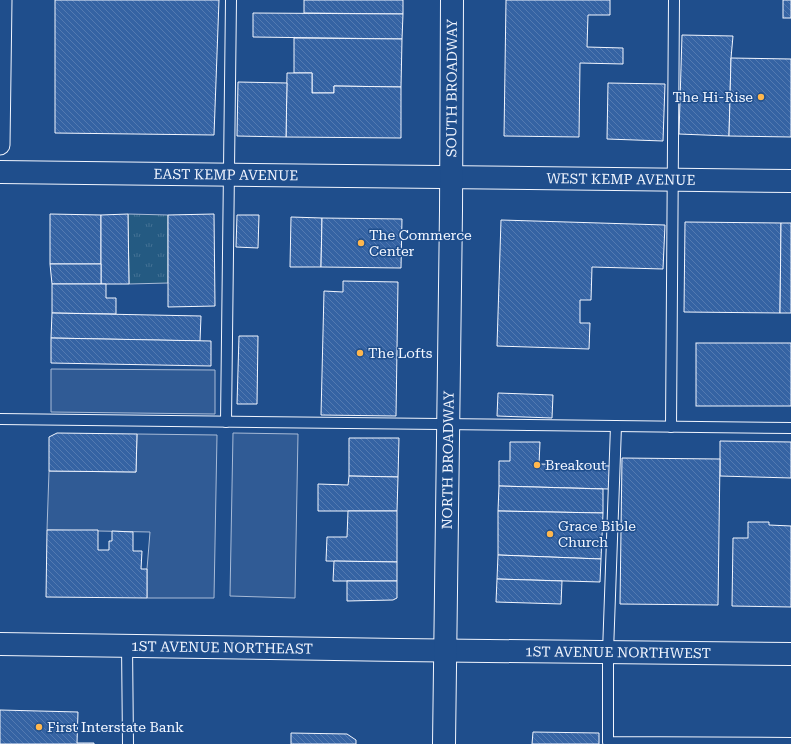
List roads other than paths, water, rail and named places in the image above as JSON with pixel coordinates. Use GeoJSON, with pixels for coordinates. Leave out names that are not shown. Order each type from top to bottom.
{"type":"FeatureCollection","features":[{"type":"Feature","properties":{"kind":"street"},"geometry":{"type":"LineString","coordinates":[[0,145],[2,0]]}},
{"type":"Feature","properties":{"kind":"street","name":"SOUTH BROADWAY"},"geometry":{"type":"LineString","coordinates":[[451,176],[452,0]]}},
{"type":"Feature","properties":{"kind":"street","name":"EAST KEMP AVENUE"},"geometry":{"type":"LineString","coordinates":[[0,172],[451,176]]}},
{"type":"Feature","properties":{"kind":"street","name":"WEST KEMP AVENUE"},"geometry":{"type":"LineString","coordinates":[[451,176],[791,181]]}},
{"type":"Feature","properties":{"kind":"street","name":"NORTH BROADWAY"},"geometry":{"type":"LineString","coordinates":[[444,744],[451,176]]}},
{"type":"Feature","properties":{"kind":"street","name":"1ST AVENUE NORTHEAST"},"geometry":{"type":"LineString","coordinates":[[0,644],[445,650]]}},
{"type":"Feature","properties":{"kind":"street","name":"1ST AVENUE NORTHWEST"},"geometry":{"type":"LineString","coordinates":[[445,650],[791,654]]}},
{"type":"Feature","properties":{"kind":"lane"},"geometry":{"type":"LineString","coordinates":[[226,422],[231,0]]}},
{"type":"Feature","properties":{"kind":"lane"},"geometry":{"type":"LineString","coordinates":[[671,427],[674,0]]}},
{"type":"Feature","properties":{"kind":"lane"},"geometry":{"type":"LineString","coordinates":[[0,419],[791,428]]}},
{"type":"Feature","properties":{"kind":"lane"},"geometry":{"type":"LineString","coordinates":[[616,426],[608,652],[608,742],[791,743]]}},
{"type":"Feature","properties":{"kind":"lane"},"geometry":{"type":"LineString","coordinates":[[127,645],[128,744]]}},
{"type":"Feature","properties":{"kind":"place","name":"The Hi-Rise"},"geometry":{"type":"Point","coordinates":[761,97]}},
{"type":"Feature","properties":{"kind":"place","name":"The Commerce Center"},"geometry":{"type":"Point","coordinates":[361,243]}},
{"type":"Feature","properties":{"kind":"place","name":"The Lofts"},"geometry":{"type":"Point","coordinates":[360,353]}},
{"type":"Feature","properties":{"kind":"place","name":"Breakout"},"geometry":{"type":"Point","coordinates":[537,465]}},
{"type":"Feature","properties":{"kind":"place","name":"Grace Bible Church"},"geometry":{"type":"Point","coordinates":[550,534]}},
{"type":"Feature","properties":{"kind":"place","name":"First Interstate Bank"},"geometry":{"type":"Point","coordinates":[39,727]}}]}
